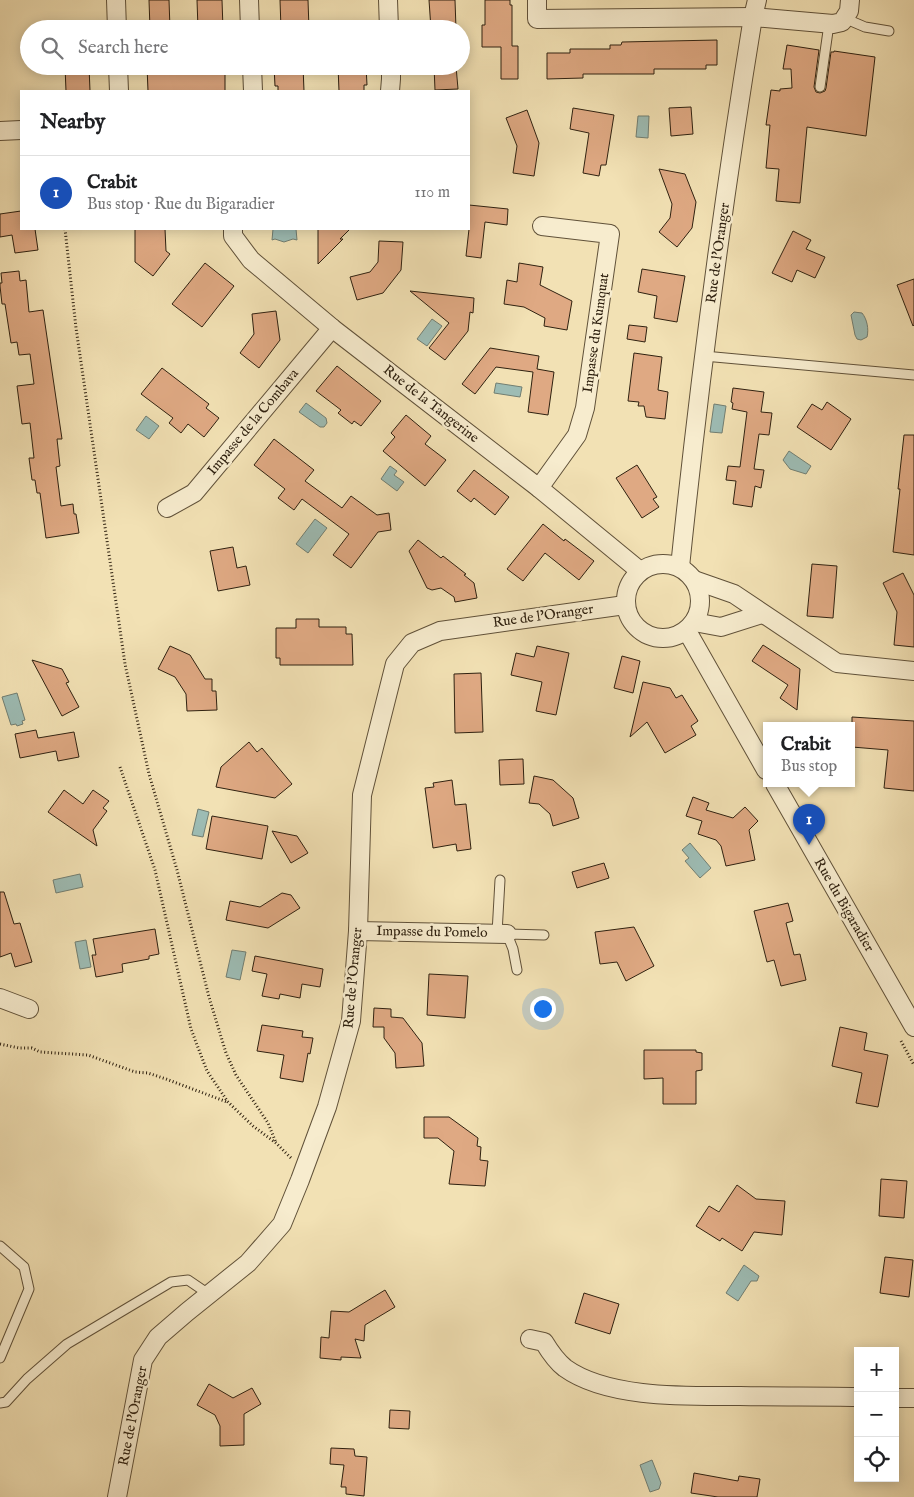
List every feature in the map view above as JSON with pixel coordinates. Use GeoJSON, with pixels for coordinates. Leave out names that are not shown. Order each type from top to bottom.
{"type":"FeatureCollection","features":[{"type":"Feature","properties":{"kind":"street"},"geometry":{"type":"LineString","coordinates":[[116,0],[117,20]]}},
{"type":"Feature","properties":{"kind":"street"},"geometry":{"type":"LineString","coordinates":[[250,0],[250,20]]}},
{"type":"Feature","properties":{"kind":"street"},"geometry":{"type":"LineString","coordinates":[[388,0],[389,20]]}},
{"type":"Feature","properties":{"kind":"street"},"geometry":{"type":"LineString","coordinates":[[537,0],[537,19],[755,8],[837,21],[849,11],[850,0]]}},
{"type":"Feature","properties":{"kind":"street","name":"Rue de l'Oranger"},"geometry":{"type":"LineString","coordinates":[[680,568],[704,356],[734,131],[755,8]]}},
{"type":"Feature","properties":{"kind":"street"},"geometry":{"type":"LineString","coordinates":[[118,75],[119,90]]}},
{"type":"Feature","properties":{"kind":"street"},"geometry":{"type":"LineString","coordinates":[[252,75],[253,90]]}},
{"type":"Feature","properties":{"kind":"street"},"geometry":{"type":"LineString","coordinates":[[390,90],[391,75]]}},
{"type":"Feature","properties":{"kind":"street"},"geometry":{"type":"LineString","coordinates":[[0,131],[20,130]]}},
{"type":"Feature","properties":{"kind":"street","name":"Impasse du Kumquat"},"geometry":{"type":"LineString","coordinates":[[539,488],[577,435],[585,408],[610,234],[542,226]]}},
{"type":"Feature","properties":{"kind":"street","name":"Rue de la Tangerine"},"geometry":{"type":"LineString","coordinates":[[233,230],[233,236],[252,260],[332,328],[539,488],[640,571]]}},
{"type":"Feature","properties":{"kind":"street","name":"Impasse de la Combava"},"geometry":{"type":"LineString","coordinates":[[166,508],[194,493],[332,328]]}},
{"type":"Feature","properties":{"kind":"street"},"geometry":{"type":"LineString","coordinates":[[762,614],[721,627],[691,627],[672,638],[659,639],[646,636],[636,628],[629,618],[625,605],[626,592],[631,581],[640,571],[652,565],[666,564],[680,568],[694,580],[734,594],[836,663],[914,671]]}},
{"type":"Feature","properties":{"kind":"street"},"geometry":{"type":"LineString","coordinates":[[691,627],[700,609],[700,594],[694,580]]}},
{"type":"Feature","properties":{"kind":"street","name":"Rue de l'Oranger"},"geometry":{"type":"LineString","coordinates":[[117,1497],[144,1360],[158,1338],[186,1312],[210,1295],[248,1263],[282,1224],[327,1108],[351,1021],[358,931],[362,794],[395,664],[412,643],[440,631],[625,605]]}},
{"type":"Feature","properties":{"kind":"street"},"geometry":{"type":"LineString","coordinates":[[691,627],[763,764]]}},
{"type":"Feature","properties":{"kind":"street","name":"Rue du Bigaradier"},"geometry":{"type":"LineString","coordinates":[[777,787],[914,1027]]}},
{"type":"Feature","properties":{"kind":"street","name":"Impasse du Pomelo"},"geometry":{"type":"LineString","coordinates":[[358,931],[502,934]]}},
{"type":"Feature","properties":{"kind":"street"},"geometry":{"type":"LineString","coordinates":[[0,998],[29,1009]]}},
{"type":"Feature","properties":{"kind":"street"},"geometry":{"type":"LineString","coordinates":[[530,1339],[544,1342],[555,1359],[566,1369],[588,1380],[618,1389],[670,1396],[854,1397]]}},
{"type":"Feature","properties":{"kind":"street"},"geometry":{"type":"LineString","coordinates":[[899,1398],[914,1398]]}},
{"type":"Feature","properties":{"kind":"lane"},"geometry":{"type":"LineString","coordinates":[[820,86],[837,21],[889,31]]}},
{"type":"Feature","properties":{"kind":"lane"},"geometry":{"type":"LineString","coordinates":[[704,356],[914,375]]}},
{"type":"Feature","properties":{"kind":"lane"},"geometry":{"type":"LineString","coordinates":[[500,880],[502,934],[513,948],[517,970]]}},
{"type":"Feature","properties":{"kind":"lane"},"geometry":{"type":"LineString","coordinates":[[502,934],[544,935]]}},
{"type":"Feature","properties":{"kind":"lane"},"geometry":{"type":"LineString","coordinates":[[0,1246],[24,1267],[29,1289],[0,1358]]}},
{"type":"Feature","properties":{"kind":"lane"},"geometry":{"type":"LineString","coordinates":[[0,1403],[6,1402],[27,1379],[67,1344],[171,1282],[188,1280],[210,1295]]}},
{"type":"Feature","properties":{"kind":"path"},"geometry":{"type":"LineString","coordinates":[[65,230],[76,328],[125,664],[149,774],[226,1053],[236,1075],[268,1123],[276,1144]]}},
{"type":"Feature","properties":{"kind":"path"},"geometry":{"type":"LineString","coordinates":[[120,767],[155,870],[190,1029],[207,1071],[228,1102],[304,1171]]}},
{"type":"Feature","properties":{"kind":"path"},"geometry":{"type":"LineString","coordinates":[[0,1044],[19,1048],[32,1048],[40,1052],[88,1055],[135,1072],[148,1073],[166,1079],[228,1102]]}},
{"type":"Feature","properties":{"kind":"water"},"geometry":{"type":"Polygon","coordinates":[[[638,116],[649,116],[648,138],[636,137],[638,116]]]}},
{"type":"Feature","properties":{"kind":"water"},"geometry":{"type":"Polygon","coordinates":[[[273,230],[296,230],[297,240],[293,239],[284,242],[272,240],[273,230]]]}},
{"type":"Feature","properties":{"kind":"water"},"geometry":{"type":"Polygon","coordinates":[[[854,312],[862,313],[867,324],[867,337],[861,340],[857,339],[855,335],[851,315],[854,312]]]}},
{"type":"Feature","properties":{"kind":"water"},"geometry":{"type":"Polygon","coordinates":[[[432,319],[442,326],[427,346],[417,339],[432,319]]]}},
{"type":"Feature","properties":{"kind":"water"},"geometry":{"type":"Polygon","coordinates":[[[496,383],[522,387],[520,397],[494,393],[496,383]]]}},
{"type":"Feature","properties":{"kind":"water"},"geometry":{"type":"Polygon","coordinates":[[[306,403],[326,418],[327,423],[324,427],[320,427],[299,412],[306,403]]]}},
{"type":"Feature","properties":{"kind":"water"},"geometry":{"type":"Polygon","coordinates":[[[714,404],[726,406],[722,433],[710,432],[714,404]]]}},
{"type":"Feature","properties":{"kind":"water"},"geometry":{"type":"Polygon","coordinates":[[[146,416],[159,426],[149,439],[136,430],[146,416]]]}},
{"type":"Feature","properties":{"kind":"water"},"geometry":{"type":"Polygon","coordinates":[[[789,451],[811,466],[806,474],[790,469],[783,460],[789,451]]]}},
{"type":"Feature","properties":{"kind":"water"},"geometry":{"type":"Polygon","coordinates":[[[390,466],[397,471],[394,475],[404,482],[397,491],[381,479],[390,466]]]}},
{"type":"Feature","properties":{"kind":"water"},"geometry":{"type":"Polygon","coordinates":[[[315,519],[327,528],[308,553],[296,544],[315,519]]]}},
{"type":"Feature","properties":{"kind":"water"},"geometry":{"type":"Polygon","coordinates":[[[17,693],[25,720],[22,721],[23,724],[17,726],[16,724],[11,725],[2,697],[17,693]]]}},
{"type":"Feature","properties":{"kind":"water"},"geometry":{"type":"Polygon","coordinates":[[[198,809],[209,812],[203,837],[192,835],[198,809]]]}},
{"type":"Feature","properties":{"kind":"water"},"geometry":{"type":"Polygon","coordinates":[[[690,843],[711,868],[700,878],[685,861],[689,858],[682,850],[690,843]]]}},
{"type":"Feature","properties":{"kind":"water"},"geometry":{"type":"Polygon","coordinates":[[[80,874],[83,887],[56,893],[53,880],[80,874]]]}},
{"type":"Feature","properties":{"kind":"water"},"geometry":{"type":"Polygon","coordinates":[[[86,940],[91,967],[80,969],[75,942],[86,940]]]}},
{"type":"Feature","properties":{"kind":"water"},"geometry":{"type":"Polygon","coordinates":[[[232,950],[246,952],[240,980],[226,977],[232,950]]]}},
{"type":"Feature","properties":{"kind":"water"},"geometry":{"type":"Polygon","coordinates":[[[744,1265],[759,1276],[757,1281],[751,1281],[738,1301],[726,1293],[744,1265]]]}},
{"type":"Feature","properties":{"kind":"water"},"geometry":{"type":"Polygon","coordinates":[[[652,1460],[661,1483],[659,1489],[650,1492],[640,1465],[652,1460]]]}},
{"type":"Feature","properties":{"kind":"building"},"geometry":{"type":"Polygon","coordinates":[[[149,0],[169,0],[170,20],[150,20],[149,0]]]}},
{"type":"Feature","properties":{"kind":"building"},"geometry":{"type":"Polygon","coordinates":[[[197,0],[222,0],[223,20],[198,20],[197,0]]]}},
{"type":"Feature","properties":{"kind":"building"},"geometry":{"type":"Polygon","coordinates":[[[280,0],[308,0],[309,20],[281,20],[280,0]]]}},
{"type":"Feature","properties":{"kind":"building"},"geometry":{"type":"Polygon","coordinates":[[[429,0],[455,0],[456,20],[430,20],[429,0]]]}},
{"type":"Feature","properties":{"kind":"building"},"geometry":{"type":"Polygon","coordinates":[[[485,0],[510,0],[510,5],[512,5],[512,46],[518,46],[518,79],[501,79],[501,47],[482,47],[482,25],[485,25],[485,0]]]}},
{"type":"Feature","properties":{"kind":"building"},"geometry":{"type":"Polygon","coordinates":[[[717,40],[717,65],[706,65],[706,69],[654,69],[654,74],[583,74],[583,78],[547,79],[547,53],[570,53],[570,49],[610,49],[610,45],[621,45],[622,42],[717,40]]]}},
{"type":"Feature","properties":{"kind":"building"},"geometry":{"type":"Polygon","coordinates":[[[787,45],[819,50],[814,87],[816,92],[820,93],[825,91],[826,88],[831,52],[875,57],[866,136],[807,127],[800,203],[776,201],[779,169],[766,168],[770,125],[766,125],[771,90],[780,91],[780,89],[792,88],[791,69],[783,69],[787,45]]]}},
{"type":"Feature","properties":{"kind":"building"},"geometry":{"type":"Polygon","coordinates":[[[65,75],[89,75],[90,90],[66,90],[65,75]]]}},
{"type":"Feature","properties":{"kind":"building"},"geometry":{"type":"Polygon","coordinates":[[[147,75],[225,75],[225,90],[148,90],[147,75]]]}},
{"type":"Feature","properties":{"kind":"building"},"geometry":{"type":"Polygon","coordinates":[[[274,75],[303,75],[304,90],[278,90],[278,86],[275,86],[274,75]]]}},
{"type":"Feature","properties":{"kind":"building"},"geometry":{"type":"Polygon","coordinates":[[[338,75],[366,75],[367,85],[364,85],[364,90],[339,90],[338,75]]]}},
{"type":"Feature","properties":{"kind":"building"},"geometry":{"type":"Polygon","coordinates":[[[434,75],[457,75],[458,89],[435,90],[434,75]]]}},
{"type":"Feature","properties":{"kind":"building"},"geometry":{"type":"Polygon","coordinates":[[[691,107],[693,134],[671,136],[669,108],[691,107]]]}},
{"type":"Feature","properties":{"kind":"building"},"geometry":{"type":"Polygon","coordinates":[[[573,108],[614,115],[606,165],[601,165],[599,176],[583,173],[589,133],[570,129],[573,108]]]}},
{"type":"Feature","properties":{"kind":"building"},"geometry":{"type":"Polygon","coordinates":[[[527,110],[539,143],[534,176],[513,173],[517,146],[506,118],[527,110]]]}},
{"type":"Feature","properties":{"kind":"building"},"geometry":{"type":"Polygon","coordinates":[[[659,169],[685,174],[696,202],[692,228],[677,247],[659,232],[670,218],[672,204],[659,169]]]}},
{"type":"Feature","properties":{"kind":"building"},"geometry":{"type":"Polygon","coordinates":[[[470,205],[508,209],[507,225],[485,222],[481,258],[466,256],[470,230],[470,205]]]}},
{"type":"Feature","properties":{"kind":"building"},"geometry":{"type":"Polygon","coordinates":[[[20,211],[20,230],[35,230],[38,250],[15,253],[12,235],[0,237],[0,214],[20,211]]]}},
{"type":"Feature","properties":{"kind":"building"},"geometry":{"type":"Polygon","coordinates":[[[135,230],[165,230],[166,251],[170,254],[153,276],[135,262],[135,230]]]}},
{"type":"Feature","properties":{"kind":"building"},"geometry":{"type":"Polygon","coordinates":[[[318,230],[349,230],[340,239],[343,239],[318,264],[318,230]]]}},
{"type":"Feature","properties":{"kind":"building"},"geometry":{"type":"Polygon","coordinates":[[[793,231],[811,240],[806,249],[825,257],[815,278],[797,270],[792,282],[772,273],[793,231]]]}},
{"type":"Feature","properties":{"kind":"building"},"geometry":{"type":"Polygon","coordinates":[[[379,241],[403,242],[401,270],[383,293],[357,300],[350,277],[370,272],[378,262],[379,241]]]}},
{"type":"Feature","properties":{"kind":"building"},"geometry":{"type":"Polygon","coordinates":[[[205,263],[234,286],[202,327],[172,304],[205,263]]]}},
{"type":"Feature","properties":{"kind":"building"},"geometry":{"type":"Polygon","coordinates":[[[519,263],[543,267],[540,285],[572,301],[567,330],[544,326],[545,318],[524,307],[504,304],[507,280],[517,282],[519,263]]]}},
{"type":"Feature","properties":{"kind":"building"},"geometry":{"type":"Polygon","coordinates":[[[642,269],[685,276],[677,322],[654,318],[657,296],[638,292],[642,269]]]}},
{"type":"Feature","properties":{"kind":"building"},"geometry":{"type":"Polygon","coordinates":[[[19,271],[20,281],[26,280],[29,312],[43,310],[62,439],[57,439],[60,466],[56,467],[61,506],[73,504],[79,533],[46,538],[40,493],[37,493],[35,480],[32,480],[29,458],[34,458],[30,423],[22,424],[17,386],[34,384],[30,354],[19,355],[17,342],[11,343],[0,286],[0,283],[2,283],[1,273],[19,271]]]}},
{"type":"Feature","properties":{"kind":"building"},"geometry":{"type":"Polygon","coordinates":[[[914,279],[914,325],[913,326],[897,285],[914,279]]]}},
{"type":"Feature","properties":{"kind":"building"},"geometry":{"type":"Polygon","coordinates":[[[410,291],[474,298],[473,313],[470,312],[468,331],[445,360],[429,348],[449,323],[410,291]]]}},
{"type":"Feature","properties":{"kind":"building"},"geometry":{"type":"Polygon","coordinates":[[[276,311],[280,340],[259,368],[240,353],[254,334],[252,314],[276,311]]]}},
{"type":"Feature","properties":{"kind":"building"},"geometry":{"type":"Polygon","coordinates":[[[629,325],[647,327],[645,342],[627,339],[629,325]]]}},
{"type":"Feature","properties":{"kind":"building"},"geometry":{"type":"Polygon","coordinates":[[[490,348],[539,356],[537,369],[554,372],[548,415],[528,412],[533,372],[496,367],[475,394],[462,384],[490,348]]]}},
{"type":"Feature","properties":{"kind":"building"},"geometry":{"type":"Polygon","coordinates":[[[634,353],[662,357],[658,390],[668,392],[665,419],[646,417],[644,406],[638,406],[639,402],[628,401],[634,353]]]}},
{"type":"Feature","properties":{"kind":"building"},"geometry":{"type":"Polygon","coordinates":[[[337,366],[381,401],[361,426],[354,421],[352,424],[338,413],[341,410],[316,391],[337,366]]]}},
{"type":"Feature","properties":{"kind":"building"},"geometry":{"type":"Polygon","coordinates":[[[162,368],[209,404],[206,408],[219,418],[204,437],[188,424],[181,433],[169,423],[173,418],[141,394],[162,368]]]}},
{"type":"Feature","properties":{"kind":"building"},"geometry":{"type":"Polygon","coordinates":[[[733,388],[764,392],[761,412],[772,413],[769,435],[759,434],[754,469],[764,470],[761,488],[755,486],[752,507],[733,504],[736,481],[726,480],[728,466],[740,467],[747,412],[732,409],[733,388]]]}},
{"type":"Feature","properties":{"kind":"building"},"geometry":{"type":"Polygon","coordinates":[[[827,402],[851,419],[831,450],[797,427],[812,404],[822,410],[827,402]]]}},
{"type":"Feature","properties":{"kind":"building"},"geometry":{"type":"Polygon","coordinates":[[[406,415],[431,436],[425,444],[446,460],[425,486],[383,451],[395,437],[391,433],[406,415]]]}},
{"type":"Feature","properties":{"kind":"building"},"geometry":{"type":"Polygon","coordinates":[[[904,435],[914,435],[914,555],[893,552],[904,435]]]}},
{"type":"Feature","properties":{"kind":"building"},"geometry":{"type":"Polygon","coordinates":[[[274,439],[314,470],[305,481],[342,508],[351,496],[377,515],[389,513],[391,530],[378,532],[351,568],[333,555],[349,534],[302,499],[294,510],[278,498],[285,489],[254,465],[274,439]]]}},
{"type":"Feature","properties":{"kind":"building"},"geometry":{"type":"Polygon","coordinates":[[[637,465],[657,497],[653,499],[659,507],[642,518],[616,478],[637,465]]]}},
{"type":"Feature","properties":{"kind":"building"},"geometry":{"type":"Polygon","coordinates":[[[474,470],[509,497],[495,515],[474,498],[471,502],[457,491],[474,470]]]}},
{"type":"Feature","properties":{"kind":"building"},"geometry":{"type":"Polygon","coordinates":[[[543,524],[594,561],[579,580],[545,553],[523,581],[507,569],[543,524]]]}},
{"type":"Feature","properties":{"kind":"building"},"geometry":{"type":"Polygon","coordinates":[[[418,540],[466,574],[464,575],[474,583],[477,598],[455,602],[454,597],[441,588],[432,590],[427,588],[409,551],[418,540]]]}},
{"type":"Feature","properties":{"kind":"building"},"geometry":{"type":"Polygon","coordinates":[[[233,547],[237,568],[246,566],[250,585],[218,591],[210,551],[233,547]]]}},
{"type":"Feature","properties":{"kind":"building"},"geometry":{"type":"Polygon","coordinates":[[[812,564],[837,566],[833,618],[807,616],[812,564]]]}},
{"type":"Feature","properties":{"kind":"building"},"geometry":{"type":"Polygon","coordinates":[[[903,573],[914,595],[914,647],[894,645],[897,612],[883,583],[903,573]]]}},
{"type":"Feature","properties":{"kind":"building"},"geometry":{"type":"Polygon","coordinates":[[[296,619],[319,619],[319,627],[346,627],[346,634],[352,634],[353,665],[280,665],[280,658],[276,658],[276,628],[296,628],[296,619]]]}},
{"type":"Feature","properties":{"kind":"building"},"geometry":{"type":"Polygon","coordinates":[[[763,645],[800,669],[797,710],[780,698],[788,685],[752,661],[763,645]]]}},
{"type":"Feature","properties":{"kind":"building"},"geometry":{"type":"Polygon","coordinates":[[[170,646],[190,655],[205,679],[212,679],[212,691],[216,691],[217,710],[187,711],[186,694],[175,677],[158,669],[170,646]]]}},
{"type":"Feature","properties":{"kind":"building"},"geometry":{"type":"Polygon","coordinates":[[[537,646],[569,653],[556,715],[536,711],[542,682],[511,675],[516,653],[534,657],[537,646]]]}},
{"type":"Feature","properties":{"kind":"building"},"geometry":{"type":"Polygon","coordinates":[[[622,656],[640,661],[633,693],[614,688],[622,656]]]}},
{"type":"Feature","properties":{"kind":"building"},"geometry":{"type":"Polygon","coordinates":[[[32,660],[62,669],[69,682],[66,683],[79,707],[62,716],[32,660]]]}},
{"type":"Feature","properties":{"kind":"building"},"geometry":{"type":"Polygon","coordinates":[[[481,673],[483,732],[455,733],[454,674],[481,673]]]}},
{"type":"Feature","properties":{"kind":"building"},"geometry":{"type":"Polygon","coordinates":[[[643,682],[670,688],[676,698],[682,695],[698,721],[691,726],[696,735],[665,753],[647,722],[630,737],[643,682]]]}},
{"type":"Feature","properties":{"kind":"building"},"geometry":{"type":"Polygon","coordinates":[[[852,717],[914,721],[914,791],[884,788],[888,750],[855,747],[855,722],[852,722],[852,717]]]}},
{"type":"Feature","properties":{"kind":"building"},"geometry":{"type":"Polygon","coordinates":[[[36,730],[38,738],[74,732],[79,757],[58,761],[56,751],[20,758],[15,734],[36,730]]]}},
{"type":"Feature","properties":{"kind":"building"},"geometry":{"type":"Polygon","coordinates":[[[249,742],[257,752],[262,748],[292,784],[275,798],[216,787],[221,767],[249,742]]]}},
{"type":"Feature","properties":{"kind":"building"},"geometry":{"type":"Polygon","coordinates":[[[523,759],[524,784],[500,785],[499,760],[523,759]]]}},
{"type":"Feature","properties":{"kind":"building"},"geometry":{"type":"Polygon","coordinates":[[[534,776],[553,780],[573,798],[579,818],[553,826],[550,814],[539,804],[529,803],[534,776]]]}},
{"type":"Feature","properties":{"kind":"building"},"geometry":{"type":"Polygon","coordinates":[[[452,780],[455,805],[466,804],[471,849],[457,851],[456,844],[433,848],[425,788],[434,787],[433,783],[452,780]]]}},
{"type":"Feature","properties":{"kind":"building"},"geometry":{"type":"Polygon","coordinates":[[[64,790],[83,804],[93,790],[109,801],[103,808],[107,811],[93,830],[97,846],[48,812],[64,790]]]}},
{"type":"Feature","properties":{"kind":"building"},"geometry":{"type":"Polygon","coordinates":[[[693,797],[709,803],[706,810],[733,818],[745,807],[758,821],[749,830],[755,860],[726,866],[721,846],[716,840],[698,834],[702,821],[686,816],[693,797]]]}},
{"type":"Feature","properties":{"kind":"building"},"geometry":{"type":"Polygon","coordinates":[[[212,816],[268,826],[262,859],[206,849],[212,816]]]}},
{"type":"Feature","properties":{"kind":"building"},"geometry":{"type":"Polygon","coordinates":[[[272,831],[297,836],[308,853],[291,863],[272,831]]]}},
{"type":"Feature","properties":{"kind":"building"},"geometry":{"type":"Polygon","coordinates":[[[604,863],[609,878],[577,888],[572,872],[604,863]]]}},
{"type":"Feature","properties":{"kind":"building"},"geometry":{"type":"Polygon","coordinates":[[[0,892],[4,892],[14,924],[20,923],[32,962],[15,967],[11,953],[0,957],[0,892]]]}},
{"type":"Feature","properties":{"kind":"building"},"geometry":{"type":"Polygon","coordinates":[[[282,893],[291,895],[300,908],[268,928],[226,920],[230,901],[260,907],[282,893]]]}},
{"type":"Feature","properties":{"kind":"building"},"geometry":{"type":"Polygon","coordinates":[[[788,903],[793,921],[786,923],[794,955],[800,954],[806,980],[781,986],[774,960],[767,962],[754,911],[788,903]]]}},
{"type":"Feature","properties":{"kind":"building"},"geometry":{"type":"Polygon","coordinates":[[[634,927],[654,966],[626,981],[617,962],[600,964],[595,932],[634,927]]]}},
{"type":"Feature","properties":{"kind":"building"},"geometry":{"type":"Polygon","coordinates":[[[155,929],[159,954],[149,956],[149,959],[122,964],[123,972],[96,977],[92,955],[96,955],[93,939],[155,929]]]}},
{"type":"Feature","properties":{"kind":"building"},"geometry":{"type":"Polygon","coordinates":[[[255,956],[323,969],[320,987],[302,984],[300,998],[280,994],[279,999],[262,996],[267,974],[252,971],[255,956]]]}},
{"type":"Feature","properties":{"kind":"building"},"geometry":{"type":"Polygon","coordinates":[[[429,974],[468,976],[465,1018],[427,1015],[429,974]]]}},
{"type":"Feature","properties":{"kind":"building"},"geometry":{"type":"Polygon","coordinates":[[[374,1008],[391,1009],[391,1017],[403,1018],[422,1043],[424,1066],[396,1068],[395,1053],[384,1038],[384,1027],[373,1027],[374,1008]]]}},
{"type":"Feature","properties":{"kind":"building"},"geometry":{"type":"Polygon","coordinates":[[[262,1025],[303,1031],[302,1037],[313,1038],[310,1054],[308,1053],[303,1082],[280,1078],[284,1055],[257,1051],[262,1025]]]}},
{"type":"Feature","properties":{"kind":"building"},"geometry":{"type":"Polygon","coordinates":[[[840,1027],[867,1033],[864,1050],[888,1055],[878,1107],[856,1103],[862,1073],[832,1066],[840,1027]]]}},
{"type":"Feature","properties":{"kind":"building"},"geometry":{"type":"Polygon","coordinates":[[[644,1050],[696,1050],[696,1052],[702,1053],[702,1070],[696,1071],[696,1104],[663,1104],[663,1078],[644,1079],[644,1050]]]}},
{"type":"Feature","properties":{"kind":"building"},"geometry":{"type":"Polygon","coordinates":[[[424,1117],[449,1117],[478,1138],[477,1146],[481,1147],[480,1160],[488,1161],[485,1186],[449,1184],[454,1151],[438,1138],[424,1138],[424,1117]]]}},
{"type":"Feature","properties":{"kind":"building"},"geometry":{"type":"Polygon","coordinates":[[[881,1179],[907,1181],[904,1218],[879,1216],[881,1179]]]}},
{"type":"Feature","properties":{"kind":"building"},"geometry":{"type":"Polygon","coordinates":[[[737,1185],[756,1199],[785,1201],[782,1235],[754,1232],[742,1251],[722,1238],[720,1241],[696,1226],[709,1206],[719,1212],[737,1185]]]}},
{"type":"Feature","properties":{"kind":"building"},"geometry":{"type":"Polygon","coordinates":[[[885,1257],[913,1260],[909,1297],[880,1293],[885,1257]]]}},
{"type":"Feature","properties":{"kind":"building"},"geometry":{"type":"Polygon","coordinates":[[[385,1290],[395,1307],[365,1325],[364,1341],[355,1339],[361,1358],[341,1357],[341,1360],[320,1358],[321,1337],[329,1338],[331,1311],[349,1312],[385,1290]]]}},
{"type":"Feature","properties":{"kind":"building"},"geometry":{"type":"Polygon","coordinates":[[[584,1293],[619,1304],[610,1334],[575,1323],[584,1293]]]}},
{"type":"Feature","properties":{"kind":"building"},"geometry":{"type":"Polygon","coordinates":[[[209,1384],[233,1398],[252,1388],[261,1404],[244,1414],[244,1445],[220,1446],[220,1426],[215,1415],[197,1405],[209,1384]]]}},
{"type":"Feature","properties":{"kind":"building"},"geometry":{"type":"Polygon","coordinates":[[[390,1410],[410,1411],[409,1429],[389,1428],[390,1410]]]}},
{"type":"Feature","properties":{"kind":"building"},"geometry":{"type":"Polygon","coordinates":[[[331,1448],[354,1449],[355,1456],[367,1457],[364,1496],[346,1494],[346,1487],[341,1487],[344,1465],[330,1464],[331,1448]]]}},
{"type":"Feature","properties":{"kind":"building"},"geometry":{"type":"Polygon","coordinates":[[[694,1473],[738,1481],[739,1476],[760,1479],[757,1497],[718,1497],[691,1493],[694,1473]]]}},
{"type":"Feature","properties":{"kind":"place","name":"Crabit"},"geometry":{"type":"Point","coordinates":[809,845]}}]}
